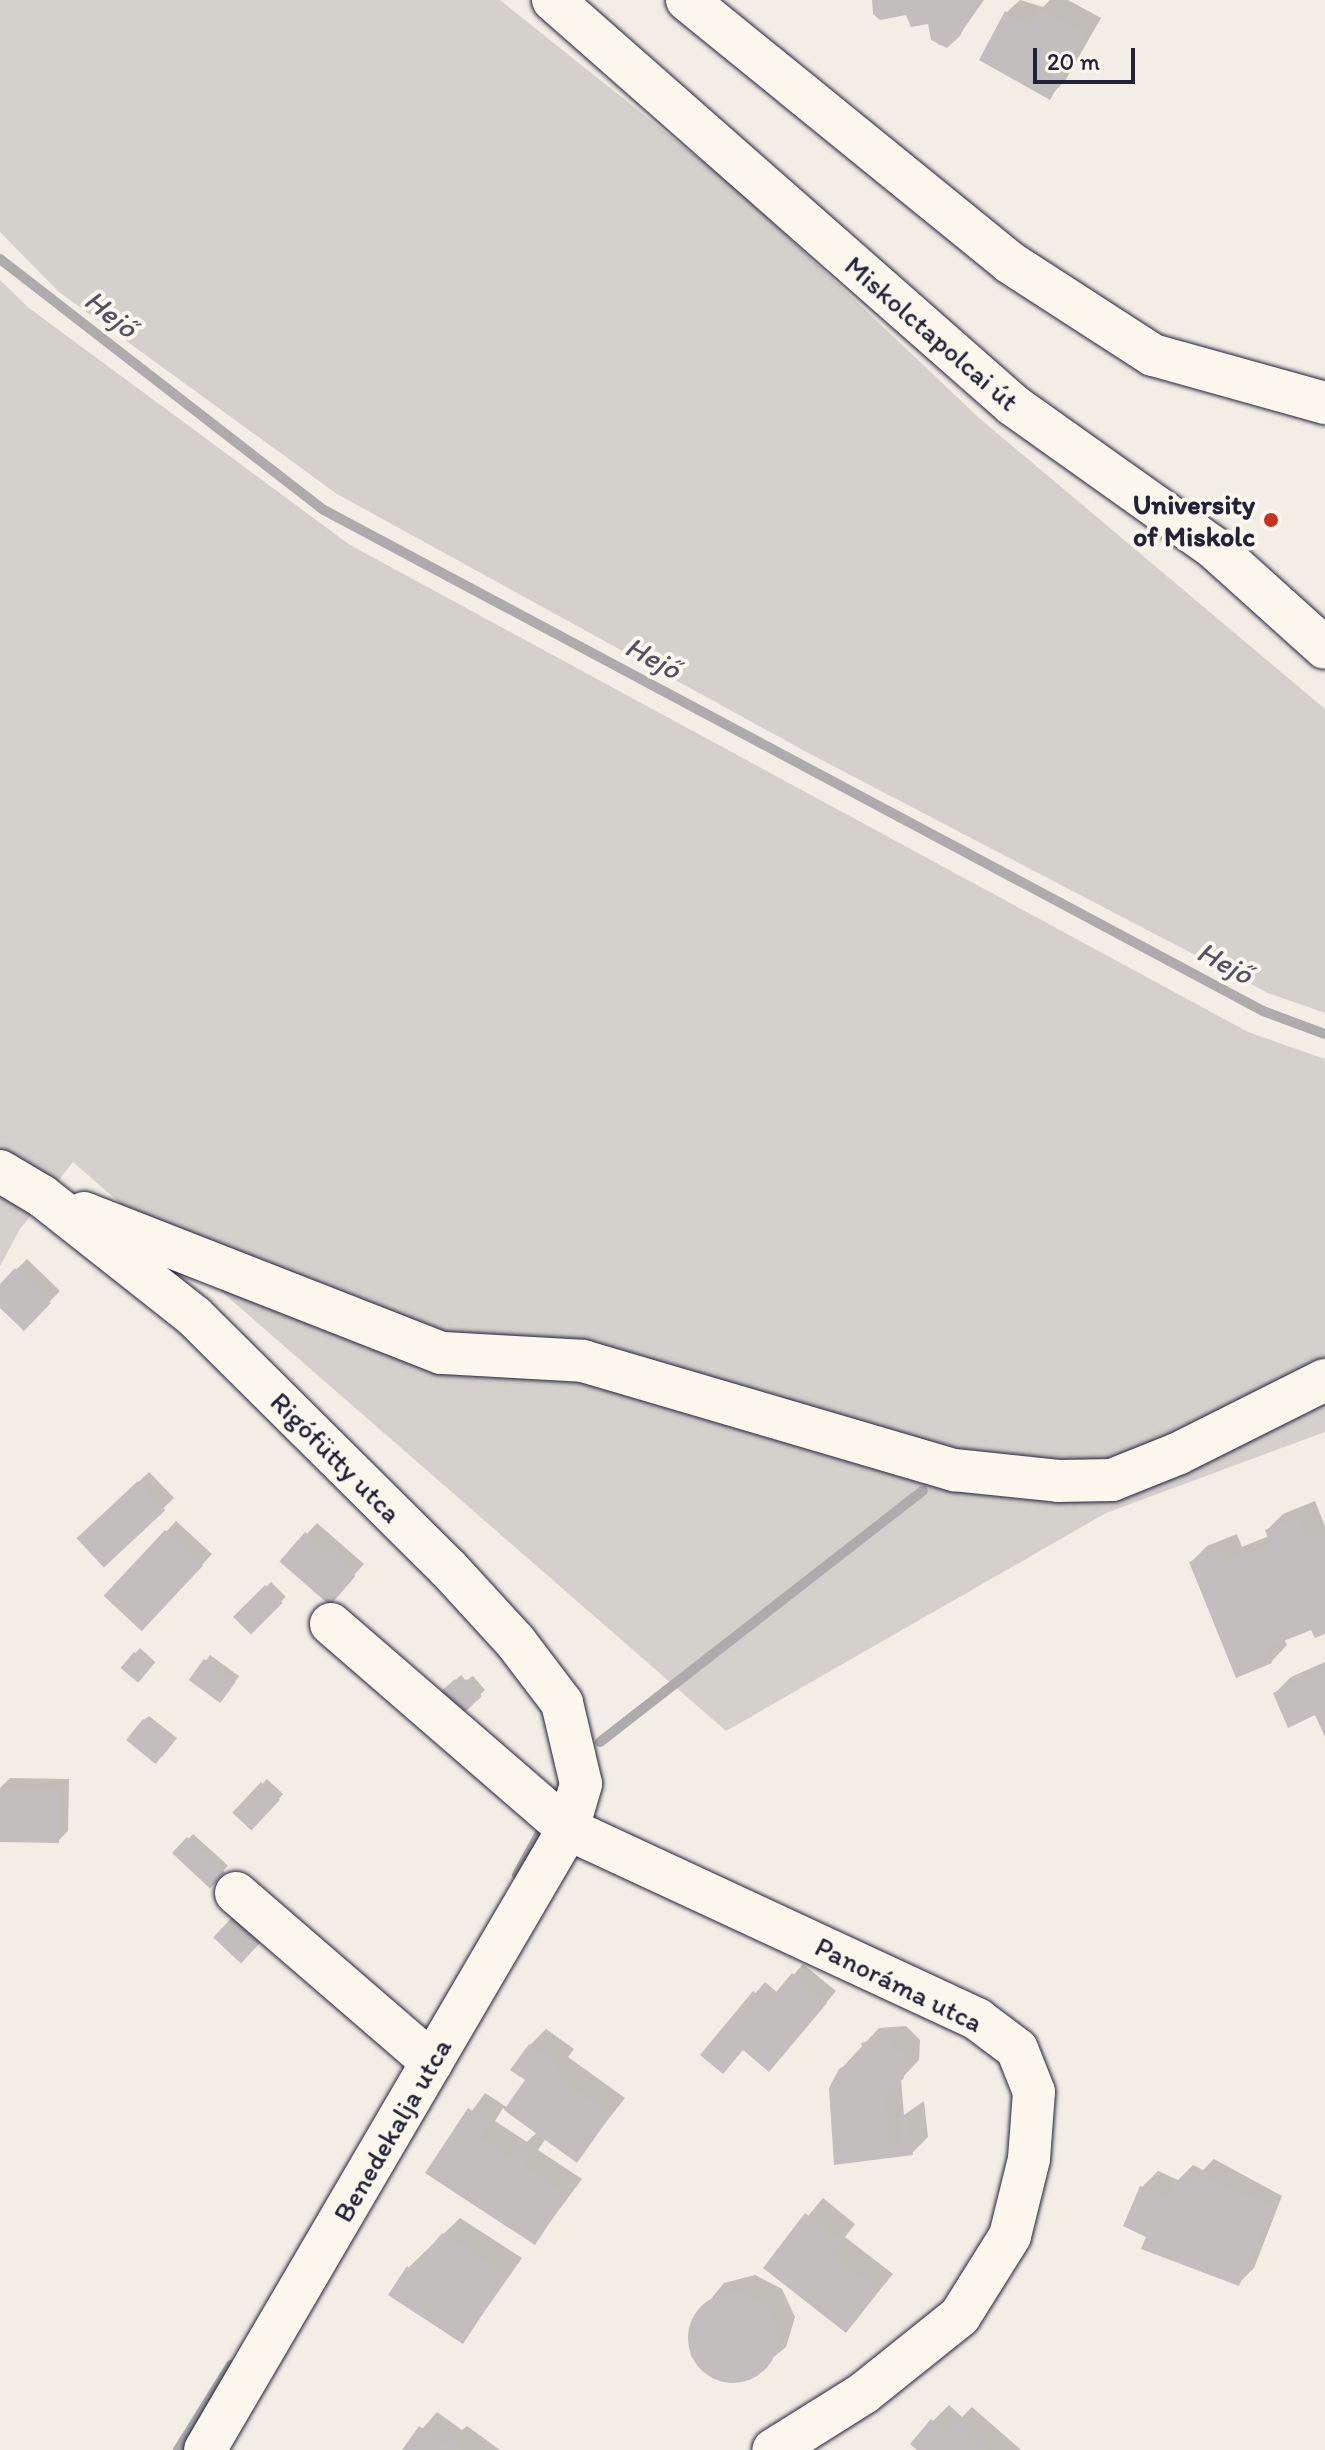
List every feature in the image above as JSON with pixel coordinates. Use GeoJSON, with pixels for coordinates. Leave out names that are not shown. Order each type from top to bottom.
{"type":"FeatureCollection","features":[{"type":"Feature","properties":{"kind":"street","name":"Miskolctapolcai út"},"geometry":{"type":"LineString","coordinates":[[553,0],[1013,405],[1214,548],[1325,648]]}},
{"type":"Feature","properties":{"kind":"street"},"geometry":{"type":"LineString","coordinates":[[687,0],[1009,262],[1153,355],[1325,403]]}},
{"type":"Feature","properties":{"kind":"street","name":"Rigófütty utca"},"geometry":{"type":"LineString","coordinates":[[0,1171],[42,1196],[194,1316],[515,1641],[562,1703],[581,1784],[561,1815]]}},
{"type":"Feature","properties":{"kind":"street"},"geometry":{"type":"LineString","coordinates":[[42,1196],[442,1353],[583,1361],[954,1470],[1058,1481],[1112,1480],[1322,1390]]}},
{"type":"Feature","properties":{"kind":"street","name":"Panoráma utca"},"geometry":{"type":"LineString","coordinates":[[331,1624],[561,1815],[977,2019],[1017,2049],[1034,2092],[1029,2159],[1010,2236],[960,2316],[864,2393],[773,2450]]}},
{"type":"Feature","properties":{"kind":"street","name":"Benedekalja utca"},"geometry":{"type":"LineString","coordinates":[[218,2445],[418,2051],[561,1815]]}},
{"type":"Feature","properties":{"kind":"street"},"geometry":{"type":"LineString","coordinates":[[236,1893],[418,2051]]}},
{"type":"Feature","properties":{"kind":"shaded area"},"geometry":{"type":"Polygon","coordinates":[[[0,0],[500,0],[743,194],[978,417],[1325,709],[1325,1013],[1268,993],[812,755],[337,494],[59,292],[0,232],[0,0]]]}},
{"type":"Feature","properties":{"kind":"shaded area"},"geometry":{"type":"Polygon","coordinates":[[[0,280],[29,308],[350,545],[1248,1032],[1325,1059],[1325,1432],[1106,1513],[726,1731],[73,1162],[20,1229],[0,1266],[0,280]]]}},
{"type":"Feature","properties":{"kind":"building"},"geometry":{"type":"Polygon","coordinates":[[[872,0],[979,0],[960,36],[947,48],[931,40],[928,24],[911,27],[906,15],[880,20],[873,14],[872,0]]]}},
{"type":"Feature","properties":{"kind":"building"},"geometry":{"type":"Polygon","coordinates":[[[1039,8],[1086,35],[1050,100],[979,60],[1005,11],[1029,25],[1039,8]]]}},
{"type":"Feature","properties":{"kind":"building"},"geometry":{"type":"Polygon","coordinates":[[[15,1268],[51,1303],[24,1331],[0,1308],[0,1284],[15,1268]]]}},
{"type":"Feature","properties":{"kind":"building"},"geometry":{"type":"Polygon","coordinates":[[[138,1481],[165,1510],[104,1568],[77,1538],[138,1481]]]}},
{"type":"Feature","properties":{"kind":"building"},"geometry":{"type":"Polygon","coordinates":[[[1298,1516],[1309,1540],[1322,1535],[1325,1541],[1325,1634],[1315,1638],[1311,1630],[1266,1648],[1272,1663],[1236,1678],[1189,1562],[1221,1549],[1226,1561],[1270,1544],[1265,1530],[1298,1516]]]}},
{"type":"Feature","properties":{"kind":"building"},"geometry":{"type":"Polygon","coordinates":[[[165,1530],[203,1565],[142,1631],[104,1596],[165,1530]]]}},
{"type":"Feature","properties":{"kind":"building"},"geometry":{"type":"Polygon","coordinates":[[[305,1532],[356,1576],[330,1605],[279,1561],[305,1532]]]}},
{"type":"Feature","properties":{"kind":"building"},"geometry":{"type":"Polygon","coordinates":[[[265,1585],[283,1603],[251,1634],[233,1617],[265,1585]]]}},
{"type":"Feature","properties":{"kind":"building"},"geometry":{"type":"Polygon","coordinates":[[[134,1652],[152,1667],[138,1683],[121,1668],[134,1652]]]}},
{"type":"Feature","properties":{"kind":"building"},"geometry":{"type":"Polygon","coordinates":[[[204,1659],[236,1682],[220,1703],[189,1680],[204,1659]]]}},
{"type":"Feature","properties":{"kind":"building"},"geometry":{"type":"Polygon","coordinates":[[[1325,1669],[1325,1737],[1315,1715],[1288,1728],[1273,1693],[1325,1669]]]}},
{"type":"Feature","properties":{"kind":"building"},"geometry":{"type":"Polygon","coordinates":[[[455,1679],[460,1684],[467,1679],[482,1696],[451,1725],[430,1701],[455,1679]]]}},
{"type":"Feature","properties":{"kind":"building"},"geometry":{"type":"Polygon","coordinates":[[[143,1719],[173,1743],[156,1764],[126,1740],[143,1719]]]}},
{"type":"Feature","properties":{"kind":"building"},"geometry":{"type":"Polygon","coordinates":[[[261,1782],[280,1800],[251,1830],[232,1813],[261,1782]]]}},
{"type":"Feature","properties":{"kind":"building"},"geometry":{"type":"Polygon","coordinates":[[[0,1788],[60,1789],[59,1843],[0,1842],[0,1788]]]}},
{"type":"Feature","properties":{"kind":"building"},"geometry":{"type":"Polygon","coordinates":[[[187,1837],[225,1872],[210,1889],[172,1853],[187,1837]]]}},
{"type":"Feature","properties":{"kind":"building"},"geometry":{"type":"Polygon","coordinates":[[[237,1912],[265,1938],[241,1964],[213,1938],[237,1912]]]}},
{"type":"Feature","properties":{"kind":"building"},"geometry":{"type":"Polygon","coordinates":[[[792,1973],[827,2003],[769,2072],[743,2050],[723,2074],[700,2055],[753,1991],[767,2003],[792,1973]]]}},
{"type":"Feature","properties":{"kind":"building"},"geometry":{"type":"Polygon","coordinates":[[[889,2041],[905,2056],[904,2078],[885,2097],[890,2145],[902,2144],[899,2117],[908,2116],[913,2155],[834,2165],[829,2088],[839,2069],[864,2054],[861,2043],[889,2041]]]}},
{"type":"Feature","properties":{"kind":"building"},"geometry":{"type":"Polygon","coordinates":[[[529,2044],[560,2066],[554,2074],[611,2115],[577,2163],[504,2110],[525,2080],[510,2070],[529,2044]]]}},
{"type":"Feature","properties":{"kind":"building"},"geometry":{"type":"Polygon","coordinates":[[[468,2108],[490,2122],[480,2137],[512,2158],[517,2149],[530,2158],[524,2166],[568,2195],[535,2245],[425,2173],[468,2108]]]}},
{"type":"Feature","properties":{"kind":"building"},"geometry":{"type":"Polygon","coordinates":[[[1196,2174],[1273,2207],[1239,2286],[1141,2249],[1146,2237],[1123,2226],[1140,2186],[1168,2198],[1175,2180],[1191,2187],[1196,2174]]]}},
{"type":"Feature","properties":{"kind":"building"},"geometry":{"type":"Polygon","coordinates":[[[805,2213],[841,2240],[831,2254],[879,2291],[846,2333],[763,2268],[805,2213]]]}},
{"type":"Feature","properties":{"kind":"building"},"geometry":{"type":"Polygon","coordinates":[[[442,2233],[508,2275],[463,2344],[388,2295],[407,2266],[412,2270],[442,2233]]]}},
{"type":"Feature","properties":{"kind":"building"},"geometry":{"type":"Polygon","coordinates":[[[724,2293],[742,2293],[758,2300],[771,2313],[778,2329],[778,2347],[771,2363],[758,2376],[742,2383],[724,2383],[708,2376],[695,2363],[688,2347],[688,2329],[695,2313],[708,2300],[724,2293]]]}},
{"type":"Feature","properties":{"kind":"building"},"geometry":{"type":"Polygon","coordinates":[[[931,2419],[945,2432],[955,2421],[987,2450],[917,2450],[910,2444],[931,2419]]]}},
{"type":"Feature","properties":{"kind":"building"},"geometry":{"type":"Polygon","coordinates":[[[419,2426],[445,2445],[450,2440],[463,2450],[402,2450],[419,2426]]]}},
{"type":"Feature","properties":{"kind":"waterway","name":"Hejő"},"geometry":{"type":"LineString","coordinates":[[0,259],[324,510],[1263,1011],[1325,1034]]}},
{"type":"Feature","properties":{"kind":"waterway"},"geometry":{"type":"LineString","coordinates":[[600,1742],[923,1491]]}},
{"type":"Feature","properties":{"kind":"waterway"},"geometry":{"type":"LineString","coordinates":[[517,1875],[546,1822]]}},
{"type":"Feature","properties":{"kind":"waterway"},"geometry":{"type":"LineString","coordinates":[[178,2450],[231,2365]]}},
{"type":"Feature","properties":{"kind":"place","name":"University of Miskolc"},"geometry":{"type":"Point","coordinates":[1271,520]}}]}
